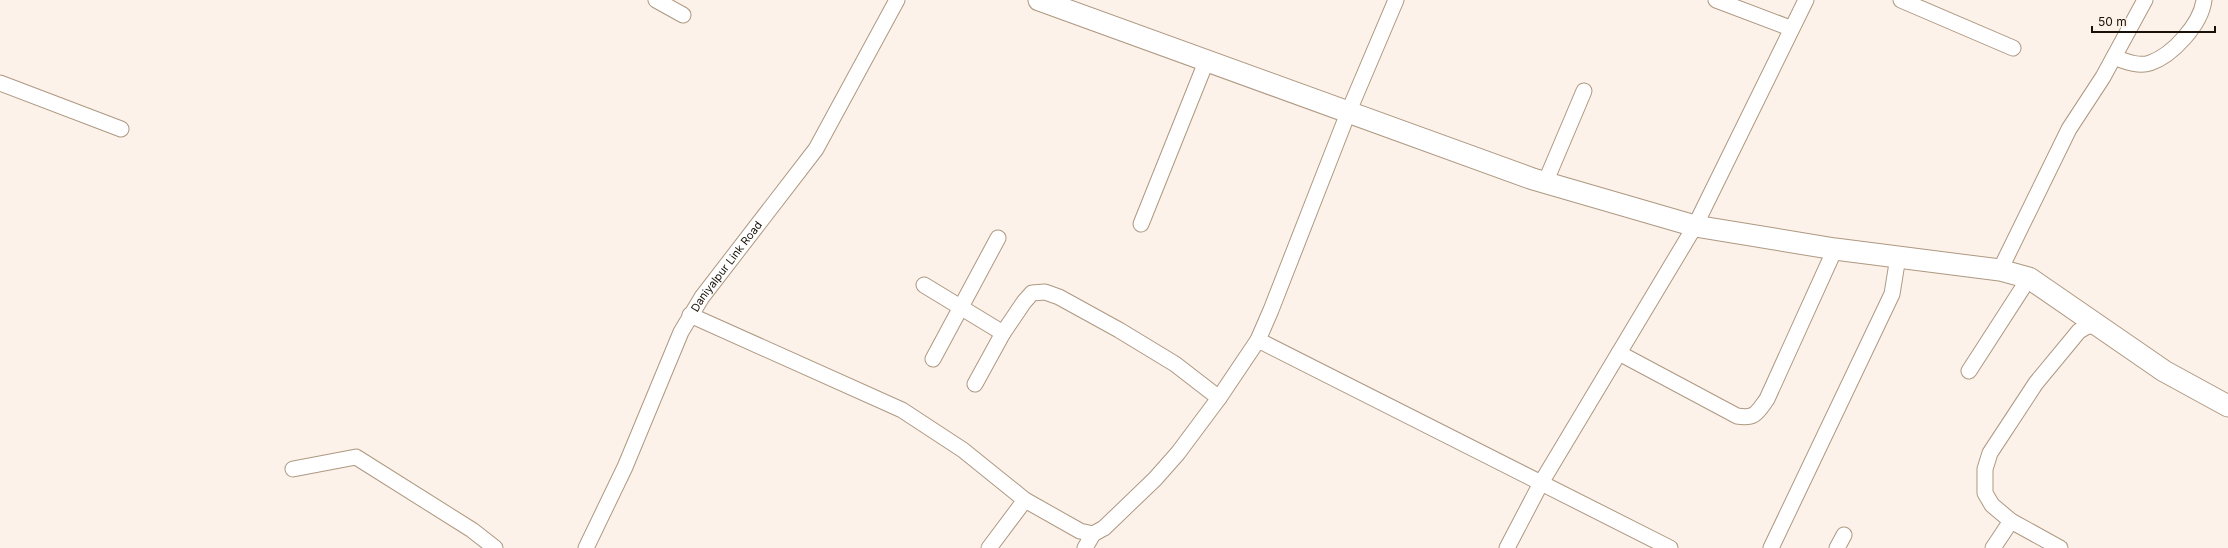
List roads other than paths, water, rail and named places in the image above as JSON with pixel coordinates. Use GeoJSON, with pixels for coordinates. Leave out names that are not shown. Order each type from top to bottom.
{"type":"FeatureCollection","features":[{"type":"Feature","properties":{"kind":"street"},"geometry":{"type":"LineString","coordinates":[[656,0],[683,15]]}},
{"type":"Feature","properties":{"kind":"street","name":"Daniyalpur Link Road"},"geometry":{"type":"LineString","coordinates":[[586,548],[625,467],[681,332],[690,315],[816,149],[896,0]]}},
{"type":"Feature","properties":{"kind":"street"},"geometry":{"type":"LineString","coordinates":[[1039,0],[1206,62],[1545,183],[1695,226],[1835,249],[2000,270],[2029,278],[2098,324],[2164,371],[2228,406]]}},
{"type":"Feature","properties":{"kind":"street"},"geometry":{"type":"LineString","coordinates":[[1085,548],[1093,534],[1104,528],[1155,479],[1178,452],[1219,398],[1258,340],[1348,113],[1396,0]]}},
{"type":"Feature","properties":{"kind":"street"},"geometry":{"type":"LineString","coordinates":[[1716,0],[1790,28]]}},
{"type":"Feature","properties":{"kind":"street"},"geometry":{"type":"LineString","coordinates":[[1507,548],[1541,483],[1695,226],[1790,28],[1806,0]]}},
{"type":"Feature","properties":{"kind":"street"},"geometry":{"type":"LineString","coordinates":[[1901,0],[2012,48]]}},
{"type":"Feature","properties":{"kind":"street"},"geometry":{"type":"LineString","coordinates":[[2000,270],[2069,129],[2114,58],[2145,0]]}},
{"type":"Feature","properties":{"kind":"street"},"geometry":{"type":"LineString","coordinates":[[2114,58],[2136,64],[2149,63],[2163,56],[2196,24],[2203,10],[2204,0]]}},
{"type":"Feature","properties":{"kind":"street"},"geometry":{"type":"LineString","coordinates":[[1141,224],[1206,62]]}},
{"type":"Feature","properties":{"kind":"street"},"geometry":{"type":"LineString","coordinates":[[0,83],[121,130]]}},
{"type":"Feature","properties":{"kind":"street"},"geometry":{"type":"LineString","coordinates":[[1545,183],[1584,91]]}},
{"type":"Feature","properties":{"kind":"street"},"geometry":{"type":"LineString","coordinates":[[933,359],[998,238]]}},
{"type":"Feature","properties":{"kind":"street"},"geometry":{"type":"LineString","coordinates":[[1619,353],[1737,416],[1748,418],[1758,413],[1767,399],[1835,249]]}},
{"type":"Feature","properties":{"kind":"street"},"geometry":{"type":"LineString","coordinates":[[1771,548],[1892,294],[1898,257]]}},
{"type":"Feature","properties":{"kind":"street"},"geometry":{"type":"LineString","coordinates":[[1969,371],[2029,278]]}},
{"type":"Feature","properties":{"kind":"street"},"geometry":{"type":"LineString","coordinates":[[924,285],[1003,333]]}},
{"type":"Feature","properties":{"kind":"street"},"geometry":{"type":"LineString","coordinates":[[975,384],[1003,333],[1024,302],[1032,293],[1044,292],[1059,297],[1119,330],[1175,364],[1219,398]]}},
{"type":"Feature","properties":{"kind":"street"},"geometry":{"type":"LineString","coordinates":[[690,315],[902,410],[963,450],[1025,500],[1080,531],[1093,534]]}},
{"type":"Feature","properties":{"kind":"street"},"geometry":{"type":"LineString","coordinates":[[2060,548],[2011,521],[1987,500],[1985,477],[1987,460],[2036,384],[2079,331],[2086,327],[2098,324]]}},
{"type":"Feature","properties":{"kind":"street"},"geometry":{"type":"LineString","coordinates":[[1258,340],[1670,548]]}},
{"type":"Feature","properties":{"kind":"street"},"geometry":{"type":"LineString","coordinates":[[293,469],[342,458],[356,457],[472,530],[495,548]]}},
{"type":"Feature","properties":{"kind":"street"},"geometry":{"type":"LineString","coordinates":[[989,548],[1025,500]]}},
{"type":"Feature","properties":{"kind":"street"},"geometry":{"type":"LineString","coordinates":[[1993,548],[2011,521]]}}]}
